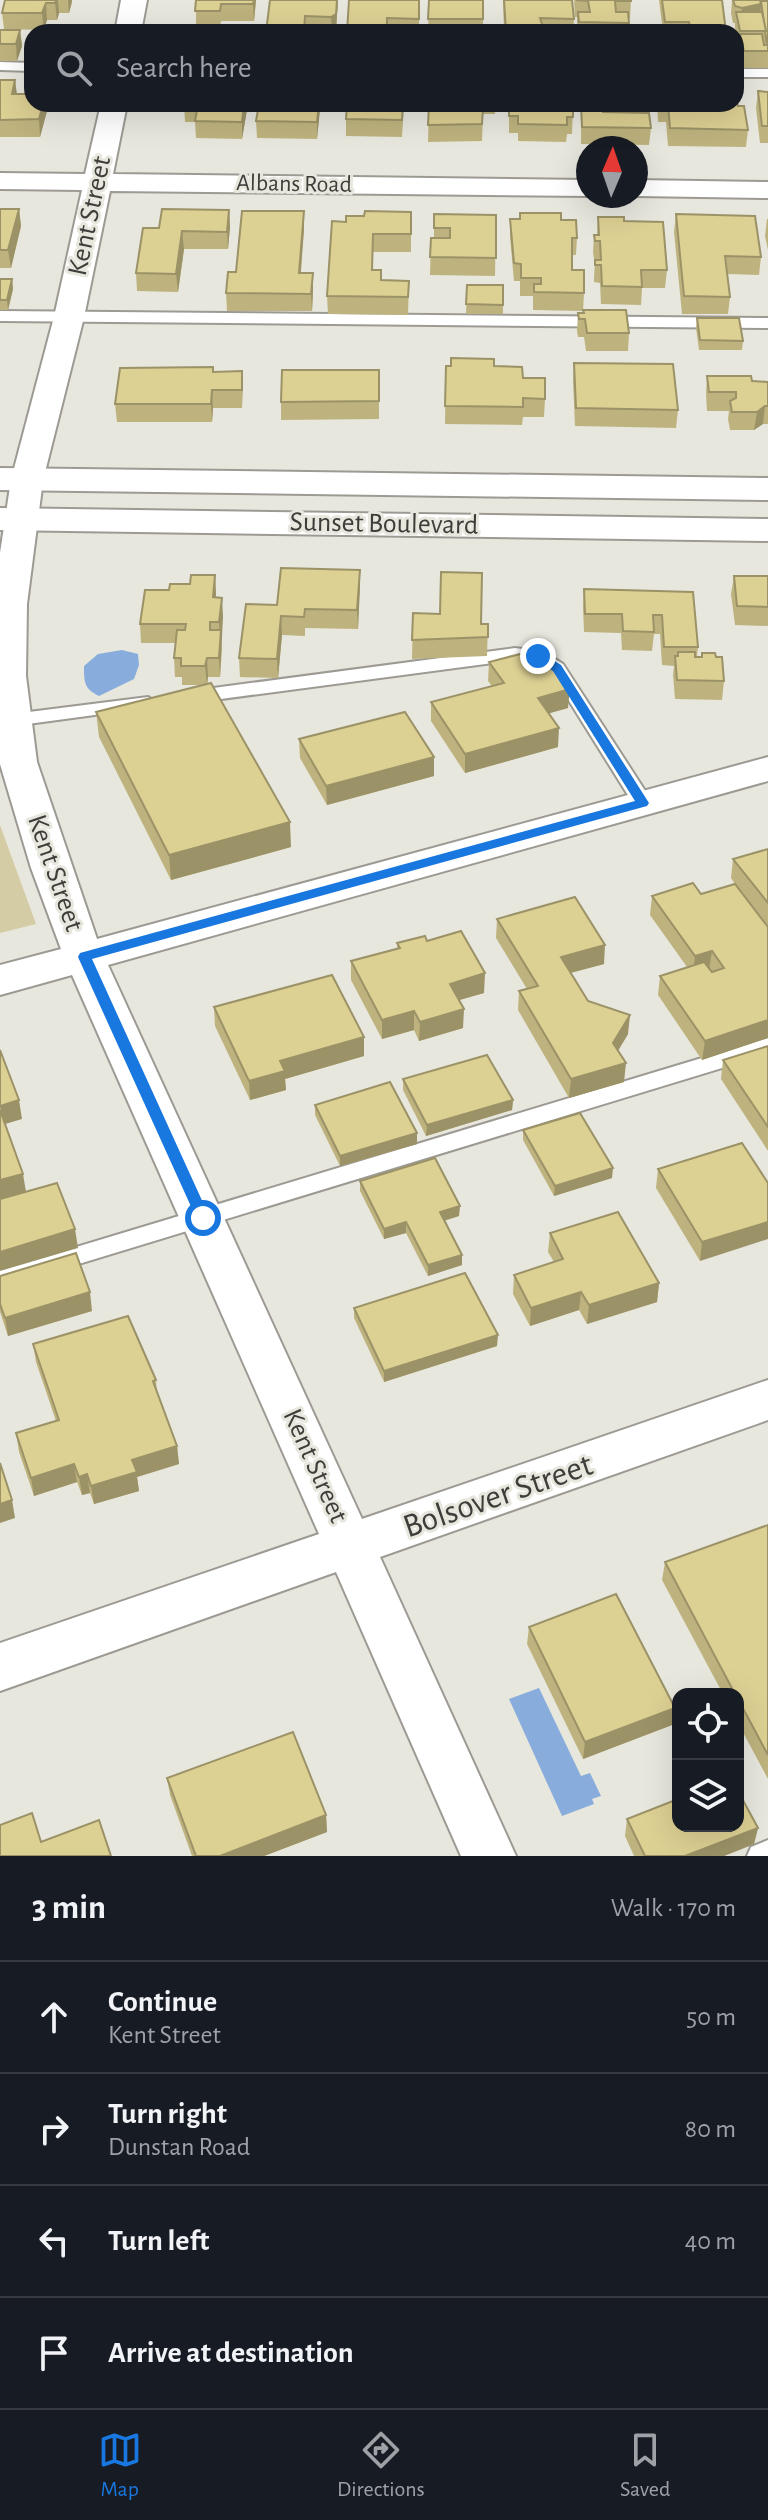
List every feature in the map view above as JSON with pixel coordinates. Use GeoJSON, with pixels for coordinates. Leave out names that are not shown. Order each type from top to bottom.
{"type":"FeatureCollection","features":[{"type":"Feature","properties":{"kind":"street"},"geometry":{"type":"LineString","coordinates":[[130,24],[134,0]]}},
{"type":"Feature","properties":{"kind":"street","name":"Kent Street"},"geometry":{"type":"LineString","coordinates":[[112,112],[69,317],[14,480],[8,676],[18,762],[51,868],[84,957],[489,1856]]}},
{"type":"Feature","properties":{"kind":"street","name":"Albans Road"},"geometry":{"type":"LineString","coordinates":[[0,181],[576,188]]}},
{"type":"Feature","properties":{"kind":"street"},"geometry":{"type":"LineString","coordinates":[[648,188],[768,190]]}},
{"type":"Feature","properties":{"kind":"street","name":"Sunset Boulevard"},"geometry":{"type":"LineString","coordinates":[[14,480],[768,489]]}},
{"type":"Feature","properties":{"kind":"street","name":"Sunset Boulevard"},"geometry":{"type":"LineString","coordinates":[[12,519],[768,530]]}},
{"type":"Feature","properties":{"kind":"street"},"geometry":{"type":"LineString","coordinates":[[0,980],[768,769]]}},
{"type":"Feature","properties":{"kind":"street","name":"Bolsover Street"},"geometry":{"type":"LineString","coordinates":[[0,1667],[768,1400]]}},
{"type":"Feature","properties":{"kind":"lane"},"geometry":{"type":"LineString","coordinates":[[0,66],[24,67]]}},
{"type":"Feature","properties":{"kind":"lane"},"geometry":{"type":"LineString","coordinates":[[744,73],[768,73]]}},
{"type":"Feature","properties":{"kind":"lane"},"geometry":{"type":"LineString","coordinates":[[0,316],[768,323]]}},
{"type":"Feature","properties":{"kind":"lane"},"geometry":{"type":"LineString","coordinates":[[13,720],[515,654],[538,656],[557,668],[643,803]]}},
{"type":"Feature","properties":{"kind":"lane"},"geometry":{"type":"LineString","coordinates":[[0,1279],[768,1046]]}},
{"type":"Feature","properties":{"kind":"lane"},"geometry":{"type":"LineString","coordinates":[[761,1856],[768,1853]]}},
{"type":"Feature","properties":{"kind":"shaded area"},"geometry":{"type":"Polygon","coordinates":[[[0,825],[36,924],[0,933],[0,825]]]}},
{"type":"Feature","properties":{"kind":"water"},"geometry":{"type":"Polygon","coordinates":[[[122,650],[138,654],[139,665],[134,679],[99,696],[90,691],[84,666],[98,654],[122,650]]]}},
{"type":"Feature","properties":{"kind":"water"},"geometry":{"type":"Polygon","coordinates":[[[539,1688],[581,1776],[590,1773],[601,1796],[592,1799],[594,1804],[562,1816],[509,1699],[539,1688]]]}},
{"type":"Feature","properties":{"kind":"building"},"geometry":{"type":"Polygon","coordinates":[[[5,0],[56,0],[55,3],[46,3],[42,13],[2,13],[5,0]]]}},
{"type":"Feature","properties":{"kind":"building"},"geometry":{"type":"Polygon","coordinates":[[[196,0],[254,0],[253,4],[221,4],[220,11],[195,11],[196,0]]]}},
{"type":"Feature","properties":{"kind":"building"},"geometry":{"type":"Polygon","coordinates":[[[270,0],[337,0],[336,14],[331,17],[305,16],[304,24],[267,24],[270,0]]]}},
{"type":"Feature","properties":{"kind":"building"},"geometry":{"type":"Polygon","coordinates":[[[349,0],[419,0],[419,19],[387,18],[387,24],[348,24],[349,0]]]}},
{"type":"Feature","properties":{"kind":"building"},"geometry":{"type":"Polygon","coordinates":[[[429,0],[483,0],[483,19],[428,19],[429,0]]]}},
{"type":"Feature","properties":{"kind":"building"},"geometry":{"type":"Polygon","coordinates":[[[504,0],[572,0],[574,19],[540,18],[542,24],[506,24],[504,0]]]}},
{"type":"Feature","properties":{"kind":"building"},"geometry":{"type":"Polygon","coordinates":[[[576,0],[631,0],[615,1],[616,12],[628,12],[629,23],[579,22],[578,12],[590,12],[588,1],[576,0]]]}},
{"type":"Feature","properties":{"kind":"building"},"geometry":{"type":"Polygon","coordinates":[[[662,0],[722,0],[725,24],[665,22],[662,0]]]}},
{"type":"Feature","properties":{"kind":"building"},"geometry":{"type":"Polygon","coordinates":[[[733,0],[760,0],[761,4],[742,8],[735,6],[733,0]]]}},
{"type":"Feature","properties":{"kind":"building"},"geometry":{"type":"Polygon","coordinates":[[[761,1],[768,1],[768,45],[767,45],[761,1]]]}},
{"type":"Feature","properties":{"kind":"building"},"geometry":{"type":"Polygon","coordinates":[[[736,12],[762,12],[766,31],[744,31],[744,24],[739,24],[736,12]]]}},
{"type":"Feature","properties":{"kind":"building"},"geometry":{"type":"Polygon","coordinates":[[[0,30],[20,30],[16,44],[0,44],[0,30]]]}},
{"type":"Feature","properties":{"kind":"building"},"geometry":{"type":"Polygon","coordinates":[[[744,34],[762,34],[768,51],[744,51],[744,34]]]}},
{"type":"Feature","properties":{"kind":"building"},"geometry":{"type":"Polygon","coordinates":[[[0,80],[15,80],[12,94],[24,94],[24,112],[41,112],[39,119],[0,120],[0,80]]]}},
{"type":"Feature","properties":{"kind":"building"},"geometry":{"type":"Polygon","coordinates":[[[758,91],[768,92],[768,126],[762,126],[758,91]]]}},
{"type":"Feature","properties":{"kind":"building"},"geometry":{"type":"Polygon","coordinates":[[[744,106],[748,130],[670,128],[669,112],[744,112],[744,106]]]}},
{"type":"Feature","properties":{"kind":"building"},"geometry":{"type":"Polygon","coordinates":[[[197,112],[243,112],[242,122],[195,121],[197,112]]]}},
{"type":"Feature","properties":{"kind":"building"},"geometry":{"type":"Polygon","coordinates":[[[258,112],[318,112],[317,122],[256,121],[258,112]]]}},
{"type":"Feature","properties":{"kind":"building"},"geometry":{"type":"Polygon","coordinates":[[[346,112],[402,112],[402,120],[346,119],[346,112]]]}},
{"type":"Feature","properties":{"kind":"building"},"geometry":{"type":"Polygon","coordinates":[[[429,112],[483,112],[482,124],[428,125],[429,112]]]}},
{"type":"Feature","properties":{"kind":"building"},"geometry":{"type":"Polygon","coordinates":[[[509,112],[573,112],[573,117],[567,117],[567,125],[518,124],[518,116],[509,116],[509,112]]]}},
{"type":"Feature","properties":{"kind":"building"},"geometry":{"type":"Polygon","coordinates":[[[581,112],[603,112],[649,113],[651,128],[582,127],[581,112]]]}},
{"type":"Feature","properties":{"kind":"building"},"geometry":{"type":"Polygon","coordinates":[[[0,209],[19,209],[8,250],[0,250],[0,209]]]}},
{"type":"Feature","properties":{"kind":"building"},"geometry":{"type":"Polygon","coordinates":[[[162,209],[229,210],[227,232],[182,231],[176,274],[136,273],[143,228],[159,228],[162,209]]]}},
{"type":"Feature","properties":{"kind":"building"},"geometry":{"type":"Polygon","coordinates":[[[242,211],[304,211],[299,273],[313,273],[311,294],[226,293],[228,272],[236,272],[242,211]]]}},
{"type":"Feature","properties":{"kind":"building"},"geometry":{"type":"Polygon","coordinates":[[[365,211],[411,212],[411,234],[373,234],[372,270],[381,270],[381,280],[409,281],[408,297],[327,296],[332,221],[346,222],[346,216],[364,216],[365,211]]]}},
{"type":"Feature","properties":{"kind":"building"},"geometry":{"type":"Polygon","coordinates":[[[520,213],[561,213],[561,220],[576,220],[577,238],[572,238],[572,270],[584,270],[584,293],[534,292],[534,284],[541,284],[541,278],[521,278],[521,264],[514,263],[510,219],[520,219],[520,213]]]}},
{"type":"Feature","properties":{"kind":"building"},"geometry":{"type":"Polygon","coordinates":[[[434,214],[496,215],[496,258],[430,257],[431,238],[450,238],[450,228],[434,228],[434,214]]]}},
{"type":"Feature","properties":{"kind":"building"},"geometry":{"type":"Polygon","coordinates":[[[676,214],[755,216],[761,257],[725,256],[730,297],[684,296],[676,214]]]}},
{"type":"Feature","properties":{"kind":"building"},"geometry":{"type":"Polygon","coordinates":[[[598,217],[663,222],[667,270],[641,270],[642,287],[602,286],[601,265],[595,265],[595,260],[601,260],[600,241],[595,241],[594,235],[599,235],[598,217]]]}},
{"type":"Feature","properties":{"kind":"building"},"geometry":{"type":"Polygon","coordinates":[[[0,279],[12,279],[7,300],[0,300],[0,279]]]}},
{"type":"Feature","properties":{"kind":"building"},"geometry":{"type":"Polygon","coordinates":[[[467,285],[503,285],[503,305],[466,304],[467,285]]]}},
{"type":"Feature","properties":{"kind":"building"},"geometry":{"type":"Polygon","coordinates":[[[583,310],[626,310],[629,333],[587,333],[585,319],[579,319],[578,313],[584,313],[583,310]]]}},
{"type":"Feature","properties":{"kind":"building"},"geometry":{"type":"Polygon","coordinates":[[[697,318],[739,318],[743,341],[700,340],[697,318]]]}},
{"type":"Feature","properties":{"kind":"building"},"geometry":{"type":"Polygon","coordinates":[[[451,358],[494,359],[494,366],[522,367],[523,378],[545,378],[545,399],[523,398],[523,407],[445,406],[446,366],[451,366],[451,358]]]}},
{"type":"Feature","properties":{"kind":"building"},"geometry":{"type":"Polygon","coordinates":[[[574,363],[673,364],[678,410],[576,408],[574,363]]]}},
{"type":"Feature","properties":{"kind":"building"},"geometry":{"type":"Polygon","coordinates":[[[213,367],[213,372],[242,371],[242,390],[212,390],[211,404],[115,404],[120,368],[213,367]]]}},
{"type":"Feature","properties":{"kind":"building"},"geometry":{"type":"Polygon","coordinates":[[[282,370],[379,370],[379,401],[281,402],[282,370]]]}},
{"type":"Feature","properties":{"kind":"building"},"geometry":{"type":"Polygon","coordinates":[[[707,376],[751,376],[752,381],[768,382],[768,406],[757,412],[732,412],[730,401],[736,398],[736,392],[709,392],[707,376]]]}},
{"type":"Feature","properties":{"kind":"building"},"geometry":{"type":"Polygon","coordinates":[[[281,568],[360,570],[357,610],[305,609],[304,617],[281,616],[277,659],[239,658],[246,604],[277,605],[281,568]]]}},
{"type":"Feature","properties":{"kind":"building"},"geometry":{"type":"Polygon","coordinates":[[[441,572],[482,573],[481,624],[488,624],[488,637],[412,640],[413,613],[440,614],[441,572]]]}},
{"type":"Feature","properties":{"kind":"building"},"geometry":{"type":"Polygon","coordinates":[[[191,575],[215,575],[213,597],[222,598],[219,622],[210,622],[210,630],[221,630],[219,658],[207,658],[205,666],[181,666],[181,658],[174,658],[177,630],[185,630],[186,624],[140,624],[145,590],[169,590],[170,584],[190,584],[191,575]]]}},
{"type":"Feature","properties":{"kind":"building"},"geometry":{"type":"Polygon","coordinates":[[[734,576],[768,576],[768,607],[737,606],[734,576]]]}},
{"type":"Feature","properties":{"kind":"building"},"geometry":{"type":"Polygon","coordinates":[[[584,589],[693,592],[698,647],[664,647],[662,615],[653,615],[654,632],[623,631],[622,614],[585,614],[584,589]]]}},
{"type":"Feature","properties":{"kind":"building"},"geometry":{"type":"Polygon","coordinates":[[[540,649],[570,689],[538,698],[559,728],[465,754],[431,702],[504,683],[489,662],[540,649]]]}},
{"type":"Feature","properties":{"kind":"building"},"geometry":{"type":"Polygon","coordinates":[[[678,652],[695,652],[695,657],[702,657],[702,653],[715,653],[716,657],[722,657],[724,681],[677,680],[675,656],[678,652]]]}},
{"type":"Feature","properties":{"kind":"building"},"geometry":{"type":"Polygon","coordinates":[[[211,683],[290,822],[169,855],[96,712],[211,683]]]}},
{"type":"Feature","properties":{"kind":"building"},"geometry":{"type":"Polygon","coordinates":[[[405,712],[434,757],[326,786],[299,739],[405,712]]]}},
{"type":"Feature","properties":{"kind":"building"},"geometry":{"type":"Polygon","coordinates":[[[768,849],[768,903],[733,859],[768,849]]]}},
{"type":"Feature","properties":{"kind":"building"},"geometry":{"type":"Polygon","coordinates":[[[693,883],[701,894],[735,884],[768,927],[768,1020],[705,1041],[660,976],[704,962],[712,972],[724,968],[712,951],[695,956],[652,896],[693,883]]]}},
{"type":"Feature","properties":{"kind":"building"},"geometry":{"type":"Polygon","coordinates":[[[575,897],[605,945],[561,957],[588,1001],[630,1015],[613,1043],[626,1063],[571,1079],[519,991],[538,986],[497,919],[575,897]]]}},
{"type":"Feature","properties":{"kind":"building"},"geometry":{"type":"Polygon","coordinates":[[[461,931],[485,973],[450,984],[464,1009],[420,1022],[414,1011],[382,1020],[351,961],[400,948],[397,943],[425,936],[427,941],[461,931]]]}},
{"type":"Feature","properties":{"kind":"building"},"geometry":{"type":"Polygon","coordinates":[[[332,975],[364,1037],[280,1061],[285,1071],[249,1081],[214,1007],[332,975]]]}},
{"type":"Feature","properties":{"kind":"building"},"geometry":{"type":"Polygon","coordinates":[[[768,1046],[768,1127],[723,1060],[768,1046]]]}},
{"type":"Feature","properties":{"kind":"building"},"geometry":{"type":"Polygon","coordinates":[[[0,1050],[19,1100],[0,1106],[0,1050]]]}},
{"type":"Feature","properties":{"kind":"building"},"geometry":{"type":"Polygon","coordinates":[[[487,1055],[513,1100],[427,1125],[403,1079],[487,1055]]]}},
{"type":"Feature","properties":{"kind":"building"},"geometry":{"type":"Polygon","coordinates":[[[390,1082],[417,1133],[340,1156],[315,1105],[390,1082]]]}},
{"type":"Feature","properties":{"kind":"building"},"geometry":{"type":"Polygon","coordinates":[[[0,1110],[23,1174],[0,1180],[0,1110]]]}},
{"type":"Feature","properties":{"kind":"building"},"geometry":{"type":"Polygon","coordinates":[[[580,1113],[613,1168],[555,1186],[523,1130],[580,1113]]]}},
{"type":"Feature","properties":{"kind":"building"},"geometry":{"type":"Polygon","coordinates":[[[742,1143],[768,1183],[768,1222],[702,1242],[658,1169],[742,1143]]]}},
{"type":"Feature","properties":{"kind":"building"},"geometry":{"type":"Polygon","coordinates":[[[435,1158],[460,1206],[440,1212],[462,1255],[428,1265],[406,1222],[384,1229],[360,1181],[435,1158]]]}},
{"type":"Feature","properties":{"kind":"building"},"geometry":{"type":"Polygon","coordinates":[[[57,1183],[75,1229],[0,1252],[0,1199],[57,1183]]]}},
{"type":"Feature","properties":{"kind":"building"},"geometry":{"type":"Polygon","coordinates":[[[618,1212],[659,1283],[589,1305],[581,1292],[531,1308],[514,1275],[563,1259],[550,1233],[618,1212]]]}},
{"type":"Feature","properties":{"kind":"building"},"geometry":{"type":"Polygon","coordinates":[[[76,1253],[90,1292],[5,1318],[0,1304],[0,1276],[76,1253]]]}},
{"type":"Feature","properties":{"kind":"building"},"geometry":{"type":"Polygon","coordinates":[[[465,1273],[498,1335],[384,1371],[354,1308],[465,1273]]]}},
{"type":"Feature","properties":{"kind":"building"},"geometry":{"type":"Polygon","coordinates":[[[128,1316],[156,1380],[153,1381],[177,1446],[132,1460],[137,1472],[91,1486],[87,1474],[79,1477],[74,1464],[31,1478],[16,1433],[59,1420],[33,1344],[128,1316]]]}},
{"type":"Feature","properties":{"kind":"building"},"geometry":{"type":"Polygon","coordinates":[[[0,1463],[12,1500],[0,1504],[0,1463]]]}},
{"type":"Feature","properties":{"kind":"building"},"geometry":{"type":"Polygon","coordinates":[[[768,1525],[768,1755],[744,1710],[744,1688],[732,1688],[665,1562],[768,1525]]]}},
{"type":"Feature","properties":{"kind":"building"},"geometry":{"type":"Polygon","coordinates":[[[616,1594],[672,1702],[672,1709],[585,1742],[529,1627],[616,1594]]]}},
{"type":"Feature","properties":{"kind":"building"},"geometry":{"type":"Polygon","coordinates":[[[293,1732],[326,1815],[220,1856],[196,1856],[167,1778],[293,1732]]]}},
{"type":"Feature","properties":{"kind":"building"},"geometry":{"type":"Polygon","coordinates":[[[672,1801],[672,1832],[744,1832],[744,1802],[758,1828],[685,1856],[645,1856],[627,1819],[672,1801]]]}},
{"type":"Feature","properties":{"kind":"building"},"geometry":{"type":"Polygon","coordinates":[[[32,1813],[41,1842],[99,1820],[111,1856],[0,1856],[0,1825],[32,1813]]]}},
{"type":"Feature","properties":{"kind":"route"},"geometry":{"type":"LineString","coordinates":[[203,1218],[84,957],[643,803],[557,668],[538,656]]}}]}
